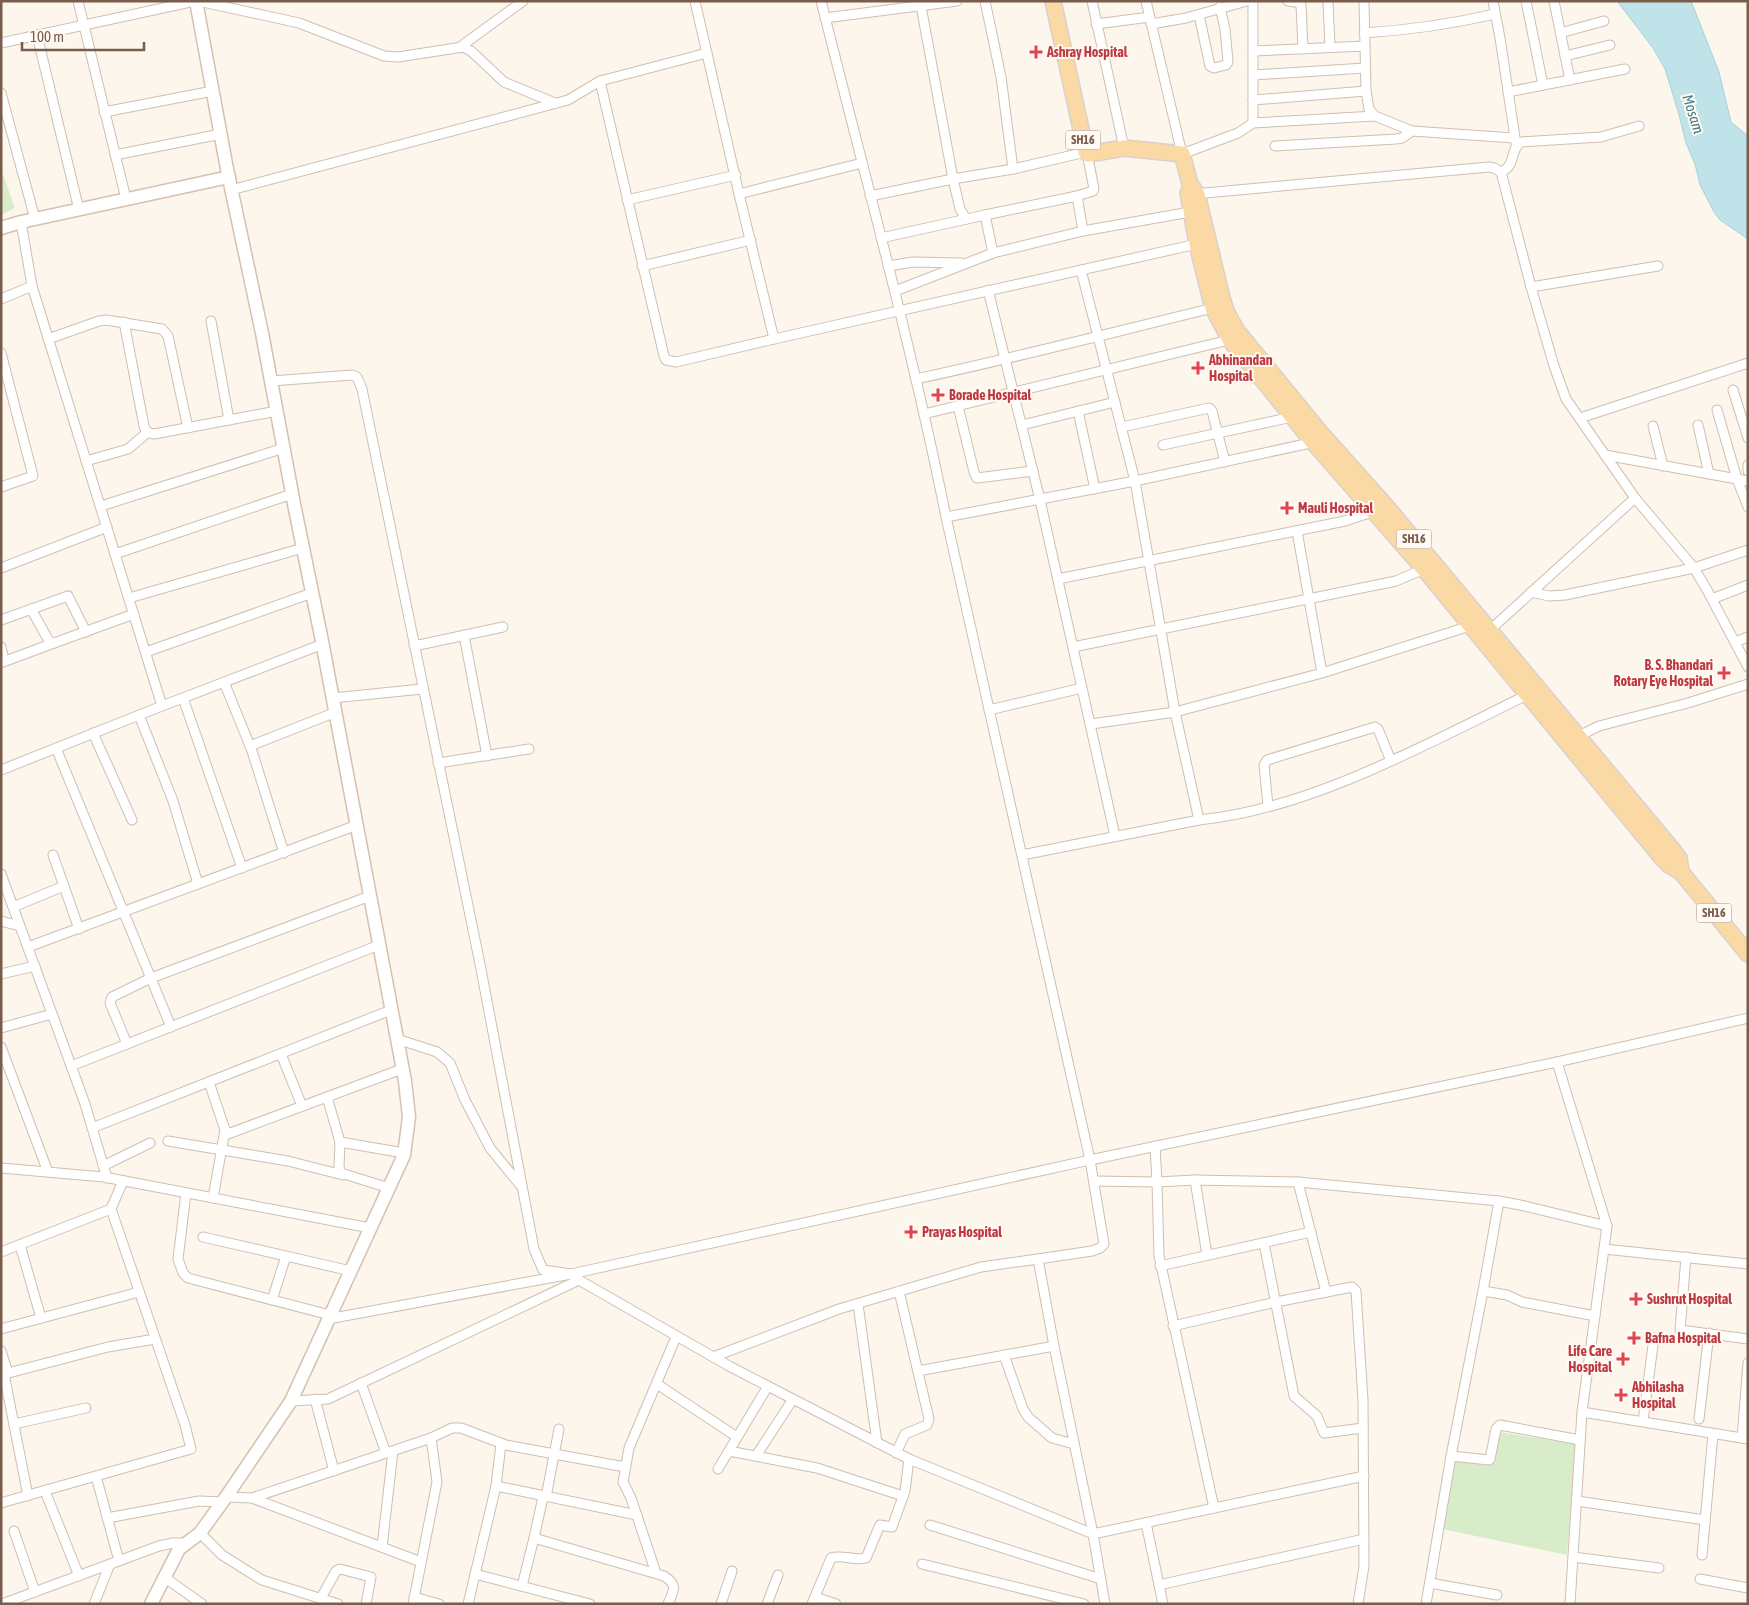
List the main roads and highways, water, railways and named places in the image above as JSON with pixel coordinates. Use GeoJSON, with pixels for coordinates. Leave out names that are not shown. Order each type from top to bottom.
{"type":"FeatureCollection","features":[{"type":"Feature","properties":{"kind":"main road","name":"SH16"},"geometry":{"type":"LineString","coordinates":[[1053,1],[1086,153],[1124,148],[1182,154],[1222,298],[1235,337],[1319,440],[1429,566],[1490,630],[1532,692]]}},
{"type":"Feature","properties":{"kind":"main road","name":"SH16"},"geometry":{"type":"LineString","coordinates":[[1192,191],[1190,212],[1213,308],[1292,417],[1319,440]]}},
{"type":"Feature","properties":{"kind":"main road","name":"SH16"},"geometry":{"type":"LineString","coordinates":[[1429,566],[1470,626],[1532,692],[1572,740],[1662,858],[1681,872],[1748,954]]}},
{"type":"Feature","properties":{"kind":"water","name":"Mosam"},"geometry":{"type":"Polygon","coordinates":[[[1617,1],[1691,1],[1719,72],[1731,122],[1748,136],[1748,239],[1720,220],[1714,212],[1700,185],[1665,69],[1653,48],[1617,1]]]}},
{"type":"Feature","properties":{"kind":"place","name":"Ashray Hospital"},"geometry":{"type":"Point","coordinates":[1036,52]}},
{"type":"Feature","properties":{"kind":"place","name":"Abhinandan Hospital"},"geometry":{"type":"Point","coordinates":[1198,368]}},
{"type":"Feature","properties":{"kind":"place","name":"Borade Hospital"},"geometry":{"type":"Point","coordinates":[938,395]}},
{"type":"Feature","properties":{"kind":"place","name":"Mauli Hospital"},"geometry":{"type":"Point","coordinates":[1287,508]}},
{"type":"Feature","properties":{"kind":"place","name":"B. S. Bhandari Rotary Eye Hospital"},"geometry":{"type":"Point","coordinates":[1724,673]}},
{"type":"Feature","properties":{"kind":"place","name":"Prayas Hospital"},"geometry":{"type":"Point","coordinates":[911,1232]}},
{"type":"Feature","properties":{"kind":"place","name":"Sushrut Hospital"},"geometry":{"type":"Point","coordinates":[1636,1299]}},
{"type":"Feature","properties":{"kind":"place","name":"Bafna Hospital"},"geometry":{"type":"Point","coordinates":[1634,1338]}},
{"type":"Feature","properties":{"kind":"place","name":"Life Care Hospital"},"geometry":{"type":"Point","coordinates":[1623,1359]}},
{"type":"Feature","properties":{"kind":"place","name":"Abhilasha Hospital"},"geometry":{"type":"Point","coordinates":[1621,1395]}}]}
